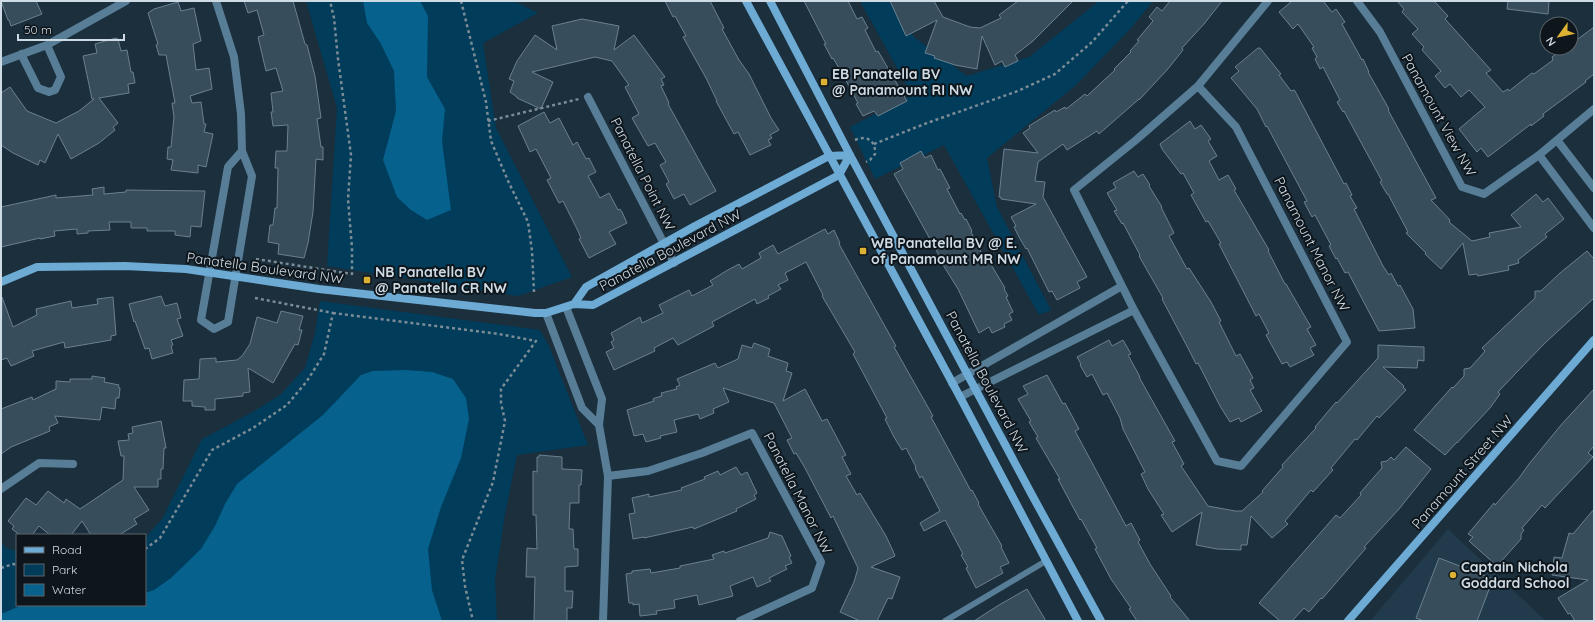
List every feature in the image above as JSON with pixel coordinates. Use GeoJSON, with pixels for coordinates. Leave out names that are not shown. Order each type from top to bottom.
{"type":"FeatureCollection","features":[{"type":"Feature","properties":{"kind":"street"},"geometry":{"type":"LineString","coordinates":[[1,62],[47,45],[126,1]]}},
{"type":"Feature","properties":{"kind":"street"},"geometry":{"type":"LineString","coordinates":[[216,1],[234,57],[241,114],[242,151],[252,176],[228,322],[214,329],[201,320],[228,167],[242,151]]}},
{"type":"Feature","properties":{"kind":"street"},"geometry":{"type":"LineString","coordinates":[[746,1],[952,383],[1078,621]]}},
{"type":"Feature","properties":{"kind":"street","name":"Panatella Boulevard NW"},"geometry":{"type":"LineString","coordinates":[[770,1],[850,156],[1101,621]]}},
{"type":"Feature","properties":{"kind":"street"},"geometry":{"type":"LineString","coordinates":[[1198,86],[1268,1]]}},
{"type":"Feature","properties":{"kind":"street","name":"Panamount View NW"},"geometry":{"type":"LineString","coordinates":[[1357,1],[1380,32],[1462,187],[1484,194],[1538,155],[1594,110]]}},
{"type":"Feature","properties":{"kind":"street"},"geometry":{"type":"LineString","coordinates":[[22,54],[38,88],[49,92],[55,90],[61,77],[47,45]]}},
{"type":"Feature","properties":{"kind":"street","name":"Panamount Manor NW"},"geometry":{"type":"LineString","coordinates":[[1198,86],[1236,127],[1347,342],[1241,466],[1217,461],[1122,286],[1074,190],[1136,140],[1198,86]]}},
{"type":"Feature","properties":{"kind":"street","name":"Panatella Point NW"},"geometry":{"type":"LineString","coordinates":[[588,97],[674,263]]}},
{"type":"Feature","properties":{"kind":"street"},"geometry":{"type":"LineString","coordinates":[[1557,140],[1594,188]]}},
{"type":"Feature","properties":{"kind":"street"},"geometry":{"type":"LineString","coordinates":[[1538,155],[1594,228]]}},
{"type":"Feature","properties":{"kind":"street","name":"Panatella Boulevard NW"},"geometry":{"type":"LineString","coordinates":[[570,305],[586,287],[694,226],[829,156],[850,156]]}},
{"type":"Feature","properties":{"kind":"street"},"geometry":{"type":"LineString","coordinates":[[839,175],[850,156]]}},
{"type":"Feature","properties":{"kind":"street","name":"Panatella Boulevard NW"},"geometry":{"type":"LineString","coordinates":[[1,282],[37,267],[125,266],[210,272],[319,289],[546,313],[570,305],[593,305],[839,175]]}},
{"type":"Feature","properties":{"kind":"street"},"geometry":{"type":"LineString","coordinates":[[952,383],[1122,286]]}},
{"type":"Feature","properties":{"kind":"street"},"geometry":{"type":"LineString","coordinates":[[570,305],[602,399],[599,425],[608,476],[603,621]]}},
{"type":"Feature","properties":{"kind":"street"},"geometry":{"type":"LineString","coordinates":[[960,398],[1134,310]]}},
{"type":"Feature","properties":{"kind":"street"},"geometry":{"type":"LineString","coordinates":[[546,313],[582,408],[599,425]]}},
{"type":"Feature","properties":{"kind":"street","name":"Panamount Street NW"},"geometry":{"type":"LineString","coordinates":[[1348,621],[1594,340]]}},
{"type":"Feature","properties":{"kind":"street","name":"Panatella Manor NW"},"geometry":{"type":"LineString","coordinates":[[608,476],[648,471],[702,453],[752,433],[821,562],[812,588],[740,621]]}},
{"type":"Feature","properties":{"kind":"street"},"geometry":{"type":"LineString","coordinates":[[1,489],[39,464],[73,464]]}},
{"type":"Feature","properties":{"kind":"lane"},"geometry":{"type":"LineString","coordinates":[[945,621],[1046,561]]}},
{"type":"Feature","properties":{"kind":"path"},"geometry":{"type":"LineString","coordinates":[[256,259],[352,274],[352,248],[348,199],[351,155],[334,18],[330,1]]}},
{"type":"Feature","properties":{"kind":"path"},"geometry":{"type":"LineString","coordinates":[[461,1],[486,102],[491,141],[528,222],[532,251],[534,292]]}},
{"type":"Feature","properties":{"kind":"path"},"geometry":{"type":"LineString","coordinates":[[874,144],[927,123],[1018,92],[1055,74],[1092,42],[1128,1]]}},
{"type":"Feature","properties":{"kind":"path"},"geometry":{"type":"LineString","coordinates":[[488,120],[588,97]]}},
{"type":"Feature","properties":{"kind":"path"},"geometry":{"type":"LineString","coordinates":[[845,145],[863,137],[869,139],[874,144],[875,154],[870,160],[856,166]]}},
{"type":"Feature","properties":{"kind":"path"},"geometry":{"type":"LineString","coordinates":[[255,298],[333,313],[499,334],[536,341],[501,389],[501,403],[505,421],[493,482],[462,560],[465,586],[473,621]]}},
{"type":"Feature","properties":{"kind":"path"},"geometry":{"type":"LineString","coordinates":[[146,548],[160,538],[212,450],[253,428],[287,405],[307,381],[324,354],[333,313]]}},
{"type":"Feature","properties":{"kind":"path"},"geometry":{"type":"LineString","coordinates":[[1,568],[13,564],[16,565]]}},
{"type":"Feature","properties":{"kind":"shaded area","name":"Captain Nichola Goddard School"},"geometry":{"type":"Polygon","coordinates":[[[1448,529],[1546,621],[1370,621],[1448,529]]]}},
{"type":"Feature","properties":{"kind":"green space"},"geometry":{"type":"Polygon","coordinates":[[[306,1],[514,1],[538,13],[483,43],[496,128],[572,277],[518,296],[327,266],[337,108],[306,1]]]}},
{"type":"Feature","properties":{"kind":"green space"},"geometry":{"type":"Polygon","coordinates":[[[860,1],[894,1],[914,37],[967,76],[1029,57],[1099,1],[1153,1],[1131,28],[1076,85],[987,158],[997,207],[1051,310],[1039,315],[944,145],[875,179],[850,127],[912,95],[860,1]]]}},
{"type":"Feature","properties":{"kind":"green space"},"geometry":{"type":"Polygon","coordinates":[[[320,301],[540,330],[549,346],[588,445],[517,455],[505,514],[495,580],[497,621],[1,621],[1,542],[6,548],[16,551],[16,606],[146,606],[146,537],[162,519],[202,439],[251,413],[280,395],[305,368],[315,333],[320,301]]]}},
{"type":"Feature","properties":{"kind":"water"},"geometry":{"type":"Polygon","coordinates":[[[363,1],[420,1],[428,16],[427,77],[445,109],[442,141],[451,210],[427,220],[411,210],[397,197],[383,160],[396,111],[394,71],[381,44],[367,23],[363,1]]]}},
{"type":"Feature","properties":{"kind":"water"},"geometry":{"type":"Polygon","coordinates":[[[405,370],[432,372],[453,379],[466,398],[469,419],[461,458],[441,507],[428,549],[432,590],[442,621],[1,621],[1,614],[20,606],[146,606],[146,593],[154,590],[171,578],[201,549],[237,484],[323,415],[361,375],[373,371],[405,370]]]}},
{"type":"Feature","properties":{"kind":"building"},"geometry":{"type":"Polygon","coordinates":[[[1,1],[36,1],[42,14],[11,26],[1,1]]]}},
{"type":"Feature","properties":{"kind":"building"},"geometry":{"type":"Polygon","coordinates":[[[244,1],[293,1],[315,76],[321,118],[317,119],[321,147],[323,147],[323,160],[316,159],[313,212],[304,258],[278,254],[279,244],[268,242],[270,225],[273,225],[275,208],[277,208],[278,168],[275,168],[276,151],[287,151],[288,125],[273,126],[271,93],[283,91],[276,68],[266,71],[258,37],[264,35],[257,10],[248,13],[244,1]]]}},
{"type":"Feature","properties":{"kind":"building"},"geometry":{"type":"Polygon","coordinates":[[[665,1],[710,1],[724,28],[722,29],[739,60],[749,74],[771,118],[779,130],[770,135],[772,138],[768,140],[771,145],[750,155],[738,132],[734,134],[716,101],[706,78],[683,37],[686,36],[675,16],[673,17],[665,1]]]}},
{"type":"Feature","properties":{"kind":"building"},"geometry":{"type":"Polygon","coordinates":[[[804,1],[848,1],[857,19],[862,17],[868,28],[865,30],[876,52],[878,51],[907,101],[878,116],[874,111],[863,116],[856,104],[858,103],[842,73],[824,44],[826,44],[804,1]]]}},
{"type":"Feature","properties":{"kind":"building"},"geometry":{"type":"Polygon","coordinates":[[[890,1],[934,1],[943,17],[970,27],[980,28],[1001,18],[999,15],[1018,1],[1073,1],[1033,41],[1015,55],[1018,61],[1005,67],[1002,61],[995,65],[982,36],[977,69],[955,65],[934,58],[935,56],[925,53],[937,20],[906,36],[890,1]]]}},
{"type":"Feature","properties":{"kind":"building"},"geometry":{"type":"Polygon","coordinates":[[[1170,1],[1222,1],[1182,48],[1183,50],[1167,70],[1139,100],[1099,134],[1097,131],[1067,150],[1063,144],[1038,162],[1035,181],[1045,182],[1043,197],[1087,277],[1077,282],[1080,288],[1057,300],[1052,291],[1049,292],[1027,248],[1026,249],[1019,237],[1014,227],[1016,226],[1011,217],[1036,204],[1001,199],[1001,197],[999,197],[1004,149],[1038,153],[1023,133],[1030,128],[1029,126],[1055,110],[1056,112],[1065,107],[1066,109],[1085,94],[1087,96],[1115,70],[1114,69],[1131,52],[1130,51],[1139,41],[1137,40],[1153,21],[1149,17],[1157,7],[1162,11],[1170,1]]]}},
{"type":"Feature","properties":{"kind":"building"},"geometry":{"type":"Polygon","coordinates":[[[1292,1],[1323,1],[1332,12],[1336,9],[1345,22],[1342,24],[1362,60],[1363,59],[1368,72],[1436,198],[1431,200],[1450,220],[1449,222],[1472,241],[1490,237],[1489,233],[1521,227],[1511,215],[1536,194],[1543,202],[1548,198],[1564,219],[1545,234],[1547,237],[1518,260],[1519,263],[1508,266],[1509,270],[1478,276],[1477,274],[1469,275],[1463,243],[1441,269],[1406,233],[1408,232],[1380,182],[1382,181],[1344,111],[1343,112],[1337,102],[1340,100],[1323,67],[1320,69],[1315,59],[1317,57],[1312,48],[1314,47],[1298,24],[1293,29],[1279,12],[1292,1]]]}},
{"type":"Feature","properties":{"kind":"building"},"geometry":{"type":"Polygon","coordinates":[[[1397,1],[1434,1],[1448,16],[1445,19],[1491,70],[1486,73],[1503,92],[1508,89],[1509,91],[1532,73],[1534,74],[1553,60],[1552,57],[1553,56],[1579,56],[1579,38],[1594,27],[1594,74],[1585,81],[1586,82],[1543,114],[1544,116],[1531,126],[1531,124],[1488,157],[1481,148],[1477,152],[1459,129],[1485,107],[1469,90],[1461,97],[1450,84],[1445,88],[1435,76],[1441,71],[1422,50],[1424,47],[1412,34],[1418,29],[1402,12],[1404,9],[1397,1]]]}},
{"type":"Feature","properties":{"kind":"building"},"geometry":{"type":"Polygon","coordinates":[[[1508,1],[1549,1],[1548,14],[1507,9],[1508,1]]]}},
{"type":"Feature","properties":{"kind":"building"},"geometry":{"type":"Polygon","coordinates":[[[178,2],[181,11],[194,8],[201,41],[193,44],[196,70],[209,68],[212,89],[190,96],[192,103],[201,102],[204,124],[206,124],[204,132],[213,134],[206,167],[198,165],[198,173],[171,170],[173,160],[167,159],[168,147],[171,147],[174,117],[172,103],[175,103],[166,55],[159,55],[156,45],[158,44],[148,13],[154,9],[178,2]]]}},
{"type":"Feature","properties":{"kind":"building"},"geometry":{"type":"Polygon","coordinates":[[[582,19],[619,26],[614,50],[634,35],[665,77],[661,79],[664,85],[661,86],[669,103],[668,104],[716,191],[690,205],[684,194],[674,199],[666,184],[669,182],[660,165],[666,162],[655,143],[648,146],[632,118],[639,114],[625,87],[629,85],[612,61],[595,57],[532,72],[553,82],[541,109],[517,98],[510,92],[514,81],[509,79],[517,61],[535,35],[557,50],[552,26],[582,19]]]}},
{"type":"Feature","properties":{"kind":"building"},"geometry":{"type":"Polygon","coordinates":[[[116,38],[118,39],[121,51],[127,50],[131,72],[133,72],[135,83],[128,84],[129,93],[99,98],[118,123],[113,127],[115,130],[99,143],[71,159],[58,134],[45,163],[40,160],[38,165],[13,153],[1,145],[1,93],[10,87],[27,111],[56,123],[79,111],[94,99],[92,99],[83,56],[97,53],[95,44],[116,38]]]}},
{"type":"Feature","properties":{"kind":"building"},"geometry":{"type":"Polygon","coordinates":[[[1258,48],[1260,48],[1281,74],[1279,75],[1291,91],[1295,91],[1344,184],[1346,183],[1352,195],[1350,196],[1357,208],[1354,209],[1383,266],[1389,275],[1391,273],[1398,286],[1400,285],[1413,309],[1415,328],[1379,331],[1348,272],[1345,273],[1337,258],[1336,259],[1329,246],[1331,245],[1315,215],[1312,217],[1304,202],[1307,201],[1267,126],[1266,127],[1257,109],[1231,78],[1239,71],[1235,67],[1258,48]]]}},
{"type":"Feature","properties":{"kind":"building"},"geometry":{"type":"Polygon","coordinates":[[[544,112],[550,123],[559,118],[573,145],[577,142],[586,159],[589,158],[596,172],[588,176],[600,198],[609,193],[618,210],[620,209],[622,212],[627,223],[609,232],[616,244],[589,258],[579,239],[581,238],[563,201],[559,203],[547,180],[551,178],[536,149],[530,152],[518,126],[544,112]]]}},
{"type":"Feature","properties":{"kind":"building"},"geometry":{"type":"Polygon","coordinates":[[[1190,121],[1195,129],[1201,125],[1211,139],[1208,141],[1217,156],[1209,161],[1219,180],[1228,175],[1236,189],[1234,190],[1269,250],[1268,251],[1285,284],[1311,327],[1307,329],[1316,345],[1310,348],[1314,355],[1290,367],[1287,362],[1282,364],[1266,335],[1269,333],[1259,314],[1256,316],[1219,244],[1221,243],[1208,221],[1206,222],[1191,195],[1194,193],[1183,173],[1181,174],[1162,149],[1160,144],[1190,121]]]}},
{"type":"Feature","properties":{"kind":"building"},"geometry":{"type":"Polygon","coordinates":[[[921,151],[925,158],[931,155],[938,170],[940,169],[950,188],[947,189],[960,214],[961,213],[965,220],[966,219],[983,256],[985,256],[990,263],[1005,288],[1004,289],[1008,296],[1006,297],[1013,312],[1009,314],[1012,320],[1004,324],[1005,327],[992,333],[989,327],[979,333],[958,289],[940,260],[941,259],[894,174],[903,169],[900,163],[921,151]]]}},
{"type":"Feature","properties":{"kind":"building"},"geometry":{"type":"Polygon","coordinates":[[[1134,171],[1138,177],[1143,174],[1150,185],[1149,186],[1162,207],[1174,233],[1169,236],[1187,269],[1189,268],[1211,302],[1236,356],[1240,354],[1253,378],[1250,380],[1254,388],[1250,390],[1262,411],[1241,422],[1239,418],[1230,422],[1220,406],[1198,363],[1196,364],[1123,223],[1122,224],[1114,211],[1117,210],[1107,193],[1116,188],[1113,183],[1134,171]]]}},
{"type":"Feature","properties":{"kind":"building"},"geometry":{"type":"Polygon","coordinates":[[[104,187],[104,194],[126,192],[126,190],[205,191],[201,227],[191,226],[190,237],[175,235],[175,231],[147,231],[147,228],[131,228],[131,222],[109,222],[110,230],[88,231],[88,233],[77,234],[77,229],[54,231],[55,236],[1,247],[1,207],[56,195],[56,198],[93,195],[92,189],[104,187]]]}},
{"type":"Feature","properties":{"kind":"building"},"geometry":{"type":"Polygon","coordinates":[[[825,229],[828,234],[834,230],[840,243],[839,244],[896,346],[894,347],[933,416],[931,417],[1002,546],[1001,547],[1009,563],[1000,567],[1003,573],[976,588],[966,568],[968,567],[961,555],[963,554],[945,520],[924,531],[920,523],[940,511],[922,476],[920,478],[906,448],[902,450],[894,437],[885,419],[887,418],[853,354],[855,352],[822,296],[823,295],[806,262],[785,273],[788,280],[778,285],[781,289],[768,296],[769,298],[757,304],[755,299],[712,322],[714,326],[678,345],[673,338],[654,348],[655,351],[614,370],[606,352],[614,348],[611,342],[614,340],[611,333],[640,317],[642,323],[663,313],[659,305],[689,290],[692,296],[713,285],[710,281],[739,264],[742,269],[761,258],[759,253],[773,245],[778,254],[825,229]]]}},
{"type":"Feature","properties":{"kind":"building"},"geometry":{"type":"Polygon","coordinates":[[[1587,251],[1594,259],[1594,298],[1545,343],[1498,392],[1500,394],[1490,408],[1457,443],[1445,455],[1414,430],[1452,387],[1453,388],[1464,376],[1464,369],[1470,368],[1485,351],[1482,348],[1535,298],[1535,291],[1541,291],[1587,251]]]}},
{"type":"Feature","properties":{"kind":"building"},"geometry":{"type":"Polygon","coordinates":[[[161,296],[165,306],[177,303],[181,318],[177,319],[183,336],[171,340],[173,345],[171,346],[173,353],[152,359],[149,348],[145,349],[135,321],[134,322],[129,304],[161,296]]]}},
{"type":"Feature","properties":{"kind":"building"},"geometry":{"type":"Polygon","coordinates":[[[2,297],[13,327],[37,315],[36,309],[71,301],[72,308],[98,304],[97,299],[113,297],[116,335],[111,336],[111,340],[65,348],[64,342],[32,351],[34,356],[11,366],[7,358],[1,360],[2,297]]]}},
{"type":"Feature","properties":{"kind":"building"},"geometry":{"type":"Polygon","coordinates":[[[281,311],[303,316],[299,330],[302,330],[298,345],[295,344],[273,383],[248,368],[250,392],[243,393],[243,396],[215,399],[215,410],[205,410],[205,407],[192,406],[192,401],[183,401],[184,380],[199,379],[200,359],[216,358],[216,362],[237,360],[242,356],[250,344],[257,317],[277,323],[281,311]]]}},
{"type":"Feature","properties":{"kind":"building"},"geometry":{"type":"Polygon","coordinates":[[[1109,340],[1112,346],[1123,340],[1131,354],[1128,355],[1139,377],[1175,441],[1172,442],[1184,464],[1181,466],[1208,506],[1235,511],[1242,511],[1263,492],[1262,491],[1283,467],[1282,465],[1316,428],[1315,427],[1336,402],[1337,403],[1378,358],[1378,345],[1424,347],[1424,361],[1418,360],[1417,368],[1383,367],[1404,386],[1403,387],[1406,390],[1379,418],[1377,416],[1357,440],[1355,439],[1331,468],[1333,470],[1313,492],[1311,490],[1285,521],[1288,524],[1272,538],[1251,516],[1247,545],[1241,545],[1241,550],[1217,549],[1196,545],[1202,512],[1172,532],[1161,515],[1164,514],[1148,489],[1141,474],[1145,472],[1107,393],[1103,395],[1092,374],[1087,377],[1080,365],[1081,364],[1077,357],[1109,340]]]}},
{"type":"Feature","properties":{"kind":"building"},"geometry":{"type":"Polygon","coordinates":[[[754,343],[770,349],[768,356],[788,363],[786,371],[792,373],[783,401],[805,389],[822,421],[827,419],[846,455],[842,457],[851,474],[846,476],[857,495],[860,493],[886,536],[893,551],[895,556],[871,567],[900,577],[892,599],[888,598],[877,621],[860,621],[840,612],[854,582],[858,568],[833,516],[831,518],[805,468],[796,453],[794,454],[787,440],[792,438],[774,403],[723,388],[729,402],[713,409],[714,413],[700,419],[698,414],[674,420],[677,432],[660,436],[661,438],[646,442],[643,434],[634,436],[627,410],[654,401],[653,399],[662,396],[661,393],[677,389],[676,387],[680,385],[677,379],[715,363],[718,368],[738,359],[742,345],[752,348],[754,343]]]}},
{"type":"Feature","properties":{"kind":"building"},"geometry":{"type":"Polygon","coordinates":[[[1047,375],[1063,404],[1065,403],[1079,429],[1075,431],[1126,526],[1131,523],[1140,540],[1138,542],[1150,564],[1171,596],[1170,597],[1190,621],[1137,621],[1129,609],[1131,608],[1111,579],[1095,549],[1097,548],[1081,519],[1080,520],[1058,479],[1060,479],[1036,438],[1038,437],[1029,422],[1031,421],[1018,399],[1028,394],[1023,386],[1047,375]]]}},
{"type":"Feature","properties":{"kind":"building"},"geometry":{"type":"Polygon","coordinates":[[[92,376],[105,378],[104,382],[119,385],[119,398],[116,398],[115,409],[102,407],[100,420],[55,416],[58,423],[49,427],[50,431],[11,447],[1,454],[1,409],[32,397],[33,400],[56,389],[56,381],[70,382],[70,379],[92,379],[92,376]]]}},
{"type":"Feature","properties":{"kind":"building"},"geometry":{"type":"Polygon","coordinates":[[[1594,389],[1594,446],[1588,453],[1593,457],[1545,508],[1542,505],[1522,528],[1524,530],[1521,534],[1521,539],[1497,566],[1469,541],[1473,537],[1468,534],[1494,503],[1495,505],[1519,478],[1561,425],[1594,389]]]}},
{"type":"Feature","properties":{"kind":"building"},"geometry":{"type":"Polygon","coordinates":[[[161,421],[166,448],[164,448],[163,469],[161,469],[161,479],[158,479],[158,487],[134,487],[149,510],[134,519],[137,524],[121,534],[90,534],[82,521],[72,534],[49,534],[39,526],[33,534],[19,534],[12,529],[14,526],[8,521],[26,498],[36,505],[48,491],[64,503],[66,499],[80,509],[123,480],[124,456],[121,456],[118,441],[129,440],[128,434],[133,433],[132,427],[161,421]]]}},
{"type":"Feature","properties":{"kind":"building"},"geometry":{"type":"Polygon","coordinates":[[[1406,447],[1431,469],[1399,509],[1364,547],[1366,548],[1322,599],[1321,598],[1309,612],[1304,608],[1292,621],[1280,621],[1259,603],[1336,515],[1340,518],[1361,495],[1360,493],[1382,468],[1381,462],[1387,461],[1391,457],[1394,460],[1406,447]]]}},
{"type":"Feature","properties":{"kind":"building"},"geometry":{"type":"Polygon","coordinates":[[[539,455],[562,457],[562,469],[582,470],[581,485],[579,485],[579,503],[570,503],[569,529],[573,529],[574,549],[578,549],[578,566],[565,567],[565,591],[573,591],[572,608],[567,608],[567,621],[534,621],[535,577],[526,577],[527,548],[537,549],[536,515],[533,515],[533,471],[537,472],[537,457],[539,457],[539,455]]]}},
{"type":"Feature","properties":{"kind":"building"},"geometry":{"type":"Polygon","coordinates":[[[736,467],[741,475],[747,472],[757,493],[754,495],[756,499],[736,509],[737,511],[694,529],[693,527],[633,539],[629,514],[635,513],[632,498],[649,494],[649,497],[682,490],[681,488],[705,479],[704,477],[718,471],[720,475],[736,467]]]}},
{"type":"Feature","properties":{"kind":"building"},"geometry":{"type":"Polygon","coordinates":[[[1594,509],[1594,621],[1575,621],[1570,613],[1568,614],[1558,598],[1588,580],[1552,575],[1554,557],[1562,558],[1569,533],[1573,534],[1594,509]]]}},
{"type":"Feature","properties":{"kind":"building"},"geometry":{"type":"Polygon","coordinates":[[[770,532],[782,536],[791,556],[789,557],[792,563],[785,566],[787,569],[769,578],[771,581],[757,587],[753,577],[730,586],[733,596],[699,605],[697,595],[674,600],[675,608],[656,611],[657,614],[640,616],[639,604],[633,605],[633,603],[629,603],[626,574],[632,573],[632,571],[650,569],[651,573],[680,568],[680,566],[714,559],[712,555],[724,551],[725,553],[768,538],[770,532]]]}},
{"type":"Feature","properties":{"kind":"building"},"geometry":{"type":"Polygon","coordinates":[[[1439,558],[1493,579],[1477,621],[1424,621],[1416,618],[1439,558]]]}},
{"type":"Feature","properties":{"kind":"building"},"geometry":{"type":"Polygon","coordinates":[[[1027,589],[1046,621],[974,621],[999,605],[1027,589]]]}},
{"type":"Feature","properties":{"kind":"place","name":"EB Panatella BV @ Panamount RI NW"},"geometry":{"type":"Point","coordinates":[824,82]}},
{"type":"Feature","properties":{"kind":"place","name":"WB Panatella BV @ E. of Panamount MR NW"},"geometry":{"type":"Point","coordinates":[863,251]}},
{"type":"Feature","properties":{"kind":"place","name":"NB Panatella BV @ Panatella CR NW"},"geometry":{"type":"Point","coordinates":[367,280]}},
{"type":"Feature","properties":{"kind":"place","name":"Captain Nichola Goddard School"},"geometry":{"type":"Point","coordinates":[1453,575]}}]}
